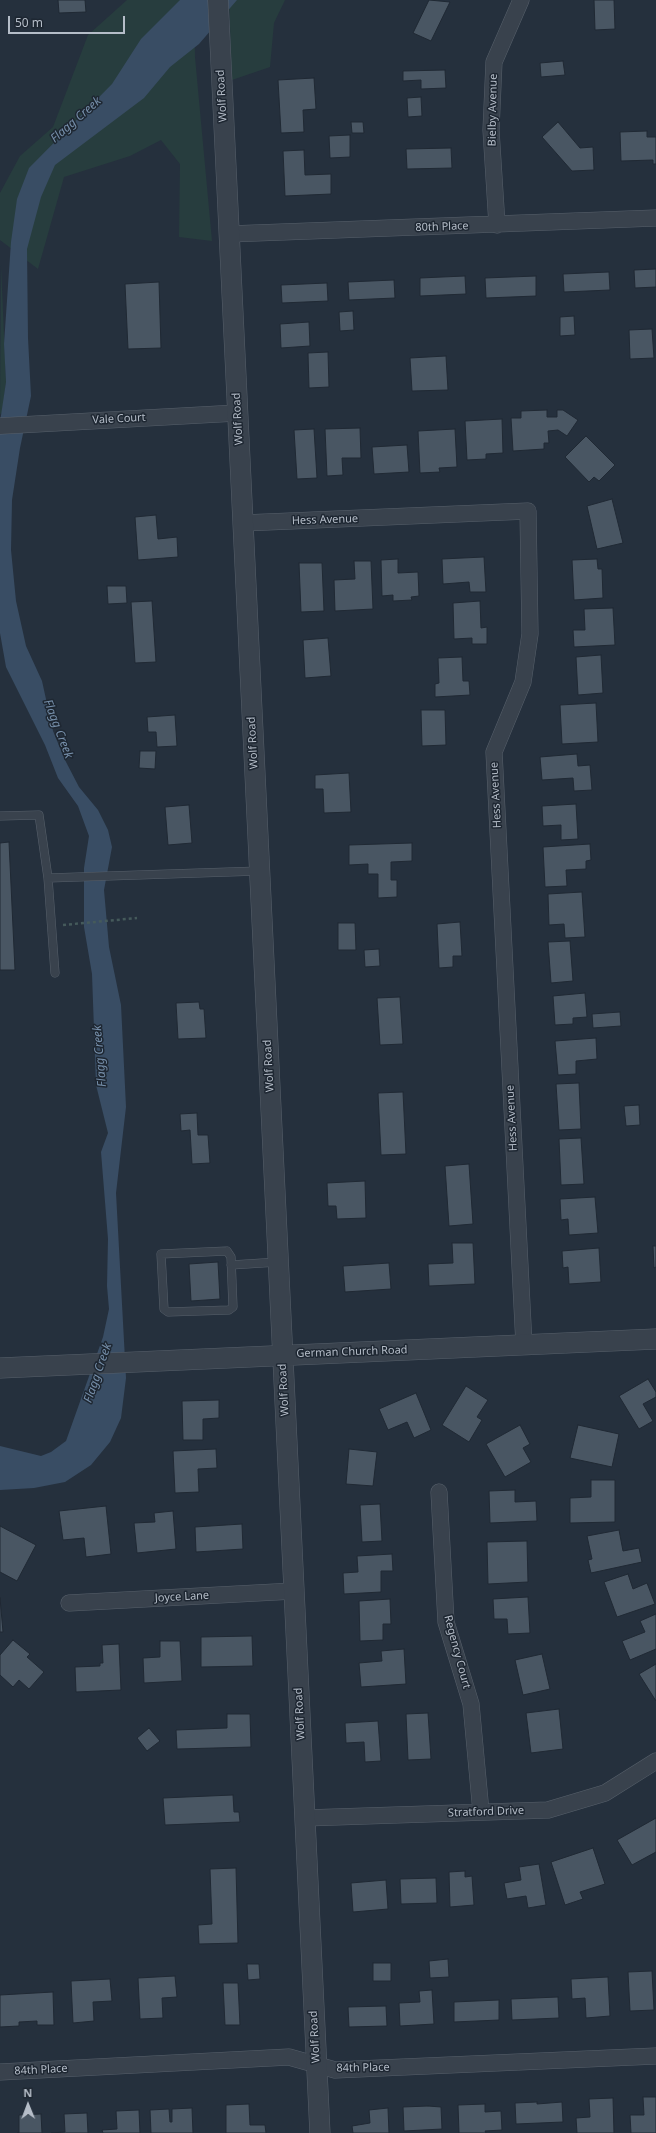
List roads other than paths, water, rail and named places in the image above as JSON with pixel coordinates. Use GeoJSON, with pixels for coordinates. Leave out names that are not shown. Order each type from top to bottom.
{"type":"FeatureCollection","features":[{"type":"Feature","properties":{"kind":"street","name":"Wolf Road"},"geometry":{"type":"LineString","coordinates":[[218,0],[320,2133]]}},
{"type":"Feature","properties":{"kind":"street","name":"Bielby Avenue"},"geometry":{"type":"LineString","coordinates":[[497,225],[491,130],[494,62],[521,0]]}},
{"type":"Feature","properties":{"kind":"street","name":"80th Place"},"geometry":{"type":"LineString","coordinates":[[229,234],[656,218]]}},
{"type":"Feature","properties":{"kind":"street","name":"Vale Court"},"geometry":{"type":"LineString","coordinates":[[0,426],[237,413]]}},
{"type":"Feature","properties":{"kind":"street","name":"Hess Avenue"},"geometry":{"type":"LineString","coordinates":[[243,523],[528,511],[530,634],[523,682],[494,752],[524,1345]]}},
{"type":"Feature","properties":{"kind":"street","name":"German Church Road"},"geometry":{"type":"LineString","coordinates":[[0,1368],[656,1339]]}},
{"type":"Feature","properties":{"kind":"street","name":"Regency Court"},"geometry":{"type":"LineString","coordinates":[[439,1492],[446,1622],[471,1704],[481,1812]]}},
{"type":"Feature","properties":{"kind":"street","name":"Joyce Lane"},"geometry":{"type":"LineString","coordinates":[[69,1603],[294,1591]]}},
{"type":"Feature","properties":{"kind":"street","name":"Stratford Drive"},"geometry":{"type":"LineString","coordinates":[[305,1818],[548,1810],[605,1793],[656,1761]]}},
{"type":"Feature","properties":{"kind":"street","name":"84th Place"},"geometry":{"type":"LineString","coordinates":[[0,2072],[289,2058],[335,2070],[656,2056]]}},
{"type":"Feature","properties":{"kind":"lane"},"geometry":{"type":"LineString","coordinates":[[0,816],[39,815],[53,926],[55,974]]}},
{"type":"Feature","properties":{"kind":"lane"},"geometry":{"type":"LineString","coordinates":[[48,878],[259,870]]}},
{"type":"Feature","properties":{"kind":"lane"},"geometry":{"type":"LineString","coordinates":[[227,1251],[231,1261],[233,1307],[229,1310],[168,1312],[164,1309],[161,1254],[227,1251]]}},
{"type":"Feature","properties":{"kind":"lane"},"geometry":{"type":"LineString","coordinates":[[231,1261],[278,1262]]}},
{"type":"Feature","properties":{"kind":"water","name":"Flagg Creek"},"geometry":{"type":"Polygon","coordinates":[[[180,0],[237,0],[199,44],[170,67],[144,98],[55,165],[41,197],[27,249],[28,338],[31,396],[20,448],[12,500],[11,550],[16,601],[26,646],[42,681],[53,731],[65,760],[79,787],[98,810],[108,830],[112,847],[104,890],[109,947],[121,1005],[126,1107],[116,1193],[126,1378],[121,1418],[110,1442],[91,1465],[65,1482],[34,1488],[0,1490],[0,1446],[41,1456],[51,1452],[66,1441],[103,1337],[109,1309],[107,1286],[108,1239],[101,1152],[108,1133],[96,1085],[92,974],[84,927],[84,868],[89,836],[78,806],[58,778],[45,745],[6,667],[0,633],[0,422],[6,382],[4,344],[11,242],[17,199],[29,168],[112,84],[141,39],[180,0]]]}}]}
